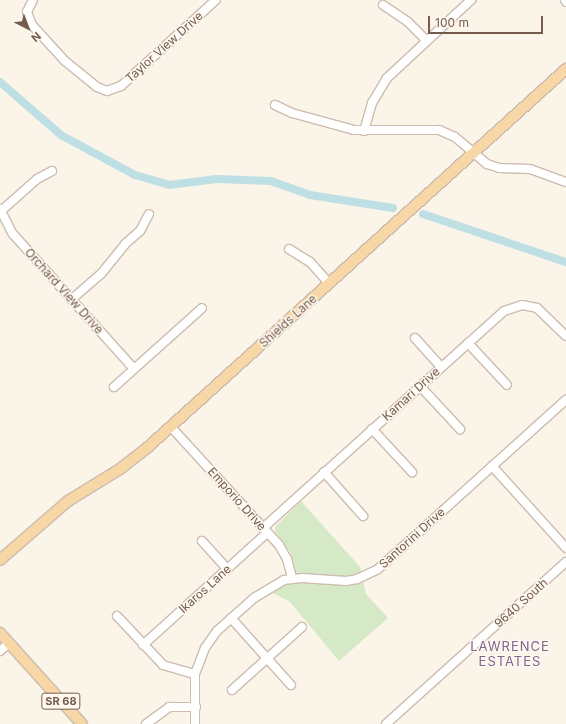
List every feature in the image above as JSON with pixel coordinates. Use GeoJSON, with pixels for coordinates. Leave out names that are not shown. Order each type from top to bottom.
{"type":"FeatureCollection","features":[{"type":"Feature","properties":{"kind":"main road","name":"Shields Lane"},"geometry":{"type":"LineString","coordinates":[[0,560],[59,508],[120,469],[171,427],[566,69]]}},
{"type":"Feature","properties":{"kind":"main road","name":"SR 68"},"geometry":{"type":"LineString","coordinates":[[0,633],[82,724]]}},
{"type":"Feature","properties":{"kind":"street","name":"Taylor View Drive"},"geometry":{"type":"LineString","coordinates":[[33,0],[27,12],[32,25],[65,61],[97,87],[110,91],[121,86],[216,0]]}},
{"type":"Feature","properties":{"kind":"street"},"geometry":{"type":"LineString","coordinates":[[364,131],[368,112],[381,86],[394,70],[471,0]]}},
{"type":"Feature","properties":{"kind":"street"},"geometry":{"type":"LineString","coordinates":[[383,5],[408,22],[426,40]]}},
{"type":"Feature","properties":{"kind":"street"},"geometry":{"type":"LineString","coordinates":[[275,105],[333,125],[364,131],[439,130],[455,137],[493,167],[530,169],[566,182]]}},
{"type":"Feature","properties":{"kind":"street"},"geometry":{"type":"LineString","coordinates":[[0,210],[38,179],[52,171]]}},
{"type":"Feature","properties":{"kind":"street","name":"Orchard View Drive"},"geometry":{"type":"LineString","coordinates":[[0,210],[13,234],[134,369]]}},
{"type":"Feature","properties":{"kind":"street"},"geometry":{"type":"LineString","coordinates":[[72,299],[100,274],[125,244],[140,231],[148,214]]}},
{"type":"Feature","properties":{"kind":"street"},"geometry":{"type":"LineString","coordinates":[[289,248],[310,262],[329,283]]}},
{"type":"Feature","properties":{"kind":"street","name":"Kamari Drive"},"geometry":{"type":"LineString","coordinates":[[265,530],[324,472],[504,311],[522,305],[543,312],[566,336]]}},
{"type":"Feature","properties":{"kind":"street"},"geometry":{"type":"LineString","coordinates":[[114,387],[202,308]]}},
{"type":"Feature","properties":{"kind":"street"},"geometry":{"type":"LineString","coordinates":[[414,338],[441,367]]}},
{"type":"Feature","properties":{"kind":"street"},"geometry":{"type":"LineString","coordinates":[[468,343],[507,385]]}},
{"type":"Feature","properties":{"kind":"street"},"geometry":{"type":"LineString","coordinates":[[420,386],[460,429]]}},
{"type":"Feature","properties":{"kind":"street","name":"Santorini Drive"},"geometry":{"type":"LineString","coordinates":[[195,724],[195,674],[208,643],[231,618],[261,592],[292,578],[346,581],[368,574],[387,561],[566,400]]}},
{"type":"Feature","properties":{"kind":"street","name":"Emporio Drive"},"geometry":{"type":"LineString","coordinates":[[171,427],[285,554],[292,578]]}},
{"type":"Feature","properties":{"kind":"street"},"geometry":{"type":"LineString","coordinates":[[372,429],[412,472]]}},
{"type":"Feature","properties":{"kind":"street"},"geometry":{"type":"LineString","coordinates":[[492,466],[566,548]]}},
{"type":"Feature","properties":{"kind":"street"},"geometry":{"type":"LineString","coordinates":[[324,472],[363,516]]}},
{"type":"Feature","properties":{"kind":"street","name":"Ikaros Lane"},"geometry":{"type":"LineString","coordinates":[[143,645],[227,569],[265,530]]}},
{"type":"Feature","properties":{"kind":"street"},"geometry":{"type":"LineString","coordinates":[[202,541],[227,569]]}},
{"type":"Feature","properties":{"kind":"street","name":"9640 South"},"geometry":{"type":"LineString","coordinates":[[386,724],[566,562]]}},
{"type":"Feature","properties":{"kind":"street"},"geometry":{"type":"LineString","coordinates":[[117,616],[163,665],[195,674]]}},
{"type":"Feature","properties":{"kind":"street"},"geometry":{"type":"LineString","coordinates":[[231,618],[292,685]]}},
{"type":"Feature","properties":{"kind":"street"},"geometry":{"type":"LineString","coordinates":[[232,690],[302,627]]}},
{"type":"Feature","properties":{"kind":"street"},"geometry":{"type":"LineString","coordinates":[[0,651],[9,643]]}},
{"type":"Feature","properties":{"kind":"street"},"geometry":{"type":"LineString","coordinates":[[146,724],[169,708],[196,707]]}},
{"type":"Feature","properties":{"kind":"green space"},"geometry":{"type":"Polygon","coordinates":[[[301,501],[360,567],[366,594],[388,618],[339,661],[290,602],[271,592],[295,568],[291,553],[275,531],[275,527],[301,501]]]}},
{"type":"Feature","properties":{"kind":"waterway"},"geometry":{"type":"LineString","coordinates":[[0,82],[61,135],[135,175],[169,185],[217,179],[271,181],[310,195],[393,208]]}},
{"type":"Feature","properties":{"kind":"waterway"},"geometry":{"type":"LineString","coordinates":[[423,214],[566,262]]}},
{"type":"Feature","properties":{"kind":"district","name":"LAWRENCE ESTATES"},"geometry":{"type":"Point","coordinates":[510,654]}}]}
